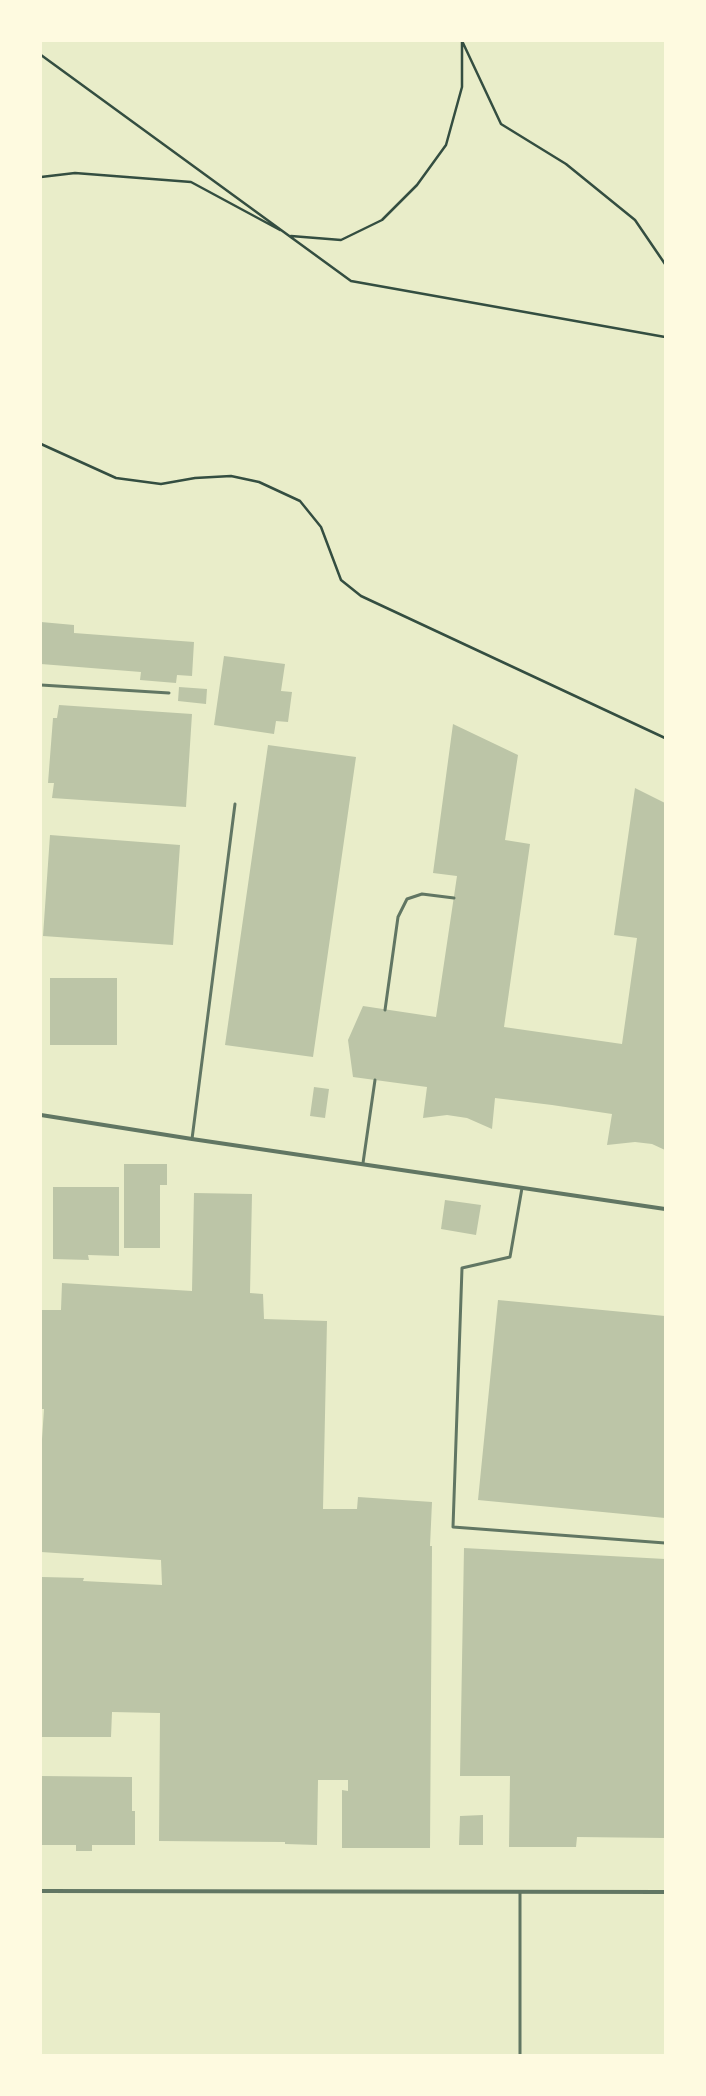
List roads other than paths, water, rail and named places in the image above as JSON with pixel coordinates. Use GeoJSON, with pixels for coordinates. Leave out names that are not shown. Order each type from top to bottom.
{"type":"FeatureCollection","features":[{"type":"Feature","properties":{"kind":"street"},"geometry":{"type":"LineString","coordinates":[[41,1115],[192,1139],[363,1163],[665,1209]]}},
{"type":"Feature","properties":{"kind":"street"},"geometry":{"type":"LineString","coordinates":[[41,1891],[665,1892]]}},
{"type":"Feature","properties":{"kind":"lane"},"geometry":{"type":"LineString","coordinates":[[41,685],[169,693]]}},
{"type":"Feature","properties":{"kind":"lane"},"geometry":{"type":"LineString","coordinates":[[192,1139],[235,804]]}},
{"type":"Feature","properties":{"kind":"lane"},"geometry":{"type":"LineString","coordinates":[[385,1010],[398,917],[407,899],[422,894],[454,898]]}},
{"type":"Feature","properties":{"kind":"lane"},"geometry":{"type":"LineString","coordinates":[[363,1163],[375,1080]]}},
{"type":"Feature","properties":{"kind":"lane"},"geometry":{"type":"LineString","coordinates":[[522,1188],[510,1257],[462,1268],[453,1527],[665,1543]]}},
{"type":"Feature","properties":{"kind":"lane"},"geometry":{"type":"LineString","coordinates":[[520,1892],[520,2055]]}}]}
